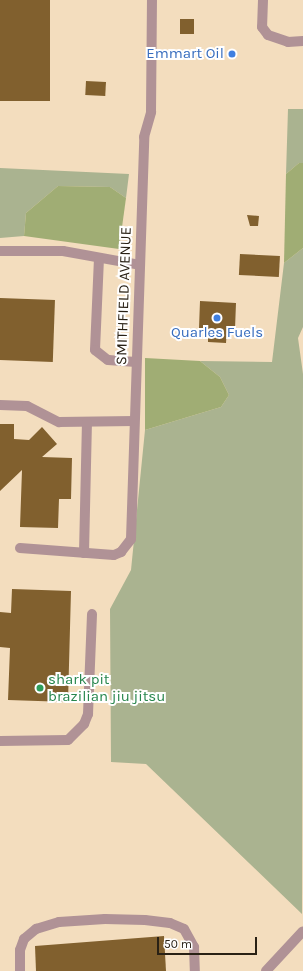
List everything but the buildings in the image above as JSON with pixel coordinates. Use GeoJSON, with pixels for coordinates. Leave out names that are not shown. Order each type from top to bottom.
{"type":"FeatureCollection","features":[{"type":"Feature","properties":{"kind":"street","name":"SMITHFIELD AVENUE"},"geometry":{"type":"LineString","coordinates":[[20,548],[114,555],[122,552],[131,539],[144,137],[150,112],[152,0]]}},
{"type":"Feature","properties":{"kind":"street"},"geometry":{"type":"LineString","coordinates":[[263,0],[262,27],[268,35],[288,42],[303,41]]}},
{"type":"Feature","properties":{"kind":"street"},"geometry":{"type":"LineString","coordinates":[[0,251],[63,252],[140,265]]}},
{"type":"Feature","properties":{"kind":"street"},"geometry":{"type":"LineString","coordinates":[[99,258],[95,350],[108,360],[136,362]]}},
{"type":"Feature","properties":{"kind":"street"},"geometry":{"type":"LineString","coordinates":[[0,405],[27,406],[59,422],[134,421]]}},
{"type":"Feature","properties":{"kind":"street"},"geometry":{"type":"LineString","coordinates":[[84,553],[87,422]]}},
{"type":"Feature","properties":{"kind":"street"},"geometry":{"type":"LineString","coordinates":[[0,741],[68,740],[84,724],[88,714],[92,614]]}},
{"type":"Feature","properties":{"kind":"street"},"geometry":{"type":"LineString","coordinates":[[20,971],[20,950],[24,938],[36,929],[59,922],[105,919],[145,920],[170,923],[184,929],[194,947],[195,971]]}},
{"type":"Feature","properties":{"kind":"street"},"geometry":{"type":"LineString","coordinates":[[266,971],[303,931]]}},
{"type":"Feature","properties":{"kind":"green space"},"geometry":{"type":"Polygon","coordinates":[[[288,109],[303,109],[303,163],[299,163],[286,174],[288,109]]]}},
{"type":"Feature","properties":{"kind":"green space"},"geometry":{"type":"Polygon","coordinates":[[[299,163],[303,163],[303,248],[284,263],[286,174],[299,163]]]}},
{"type":"Feature","properties":{"kind":"green space"},"geometry":{"type":"Polygon","coordinates":[[[0,168],[129,174],[126,198],[110,187],[58,186],[26,213],[24,236],[0,238],[0,168]]]}},
{"type":"Feature","properties":{"kind":"green space"},"geometry":{"type":"Polygon","coordinates":[[[58,186],[110,187],[126,198],[119,249],[24,236],[26,213],[58,186]]]}},
{"type":"Feature","properties":{"kind":"green space"},"geometry":{"type":"Polygon","coordinates":[[[303,248],[303,327],[298,338],[303,374],[302,914],[146,764],[111,762],[110,609],[131,570],[145,430],[221,407],[229,395],[220,377],[200,361],[272,362],[284,263],[303,248]]]}},
{"type":"Feature","properties":{"kind":"green space"},"geometry":{"type":"Polygon","coordinates":[[[145,358],[200,361],[220,377],[229,395],[221,407],[145,430],[145,358]]]}},
{"type":"Feature","properties":{"kind":"place","name":"Emmart Oil"},"geometry":{"type":"Point","coordinates":[232,54]}},
{"type":"Feature","properties":{"kind":"place","name":"Quarles Fuels"},"geometry":{"type":"Point","coordinates":[217,318]}},
{"type":"Feature","properties":{"kind":"place","name":"shark pit brazilian jiu jitsu"},"geometry":{"type":"Point","coordinates":[40,688]}}]}
